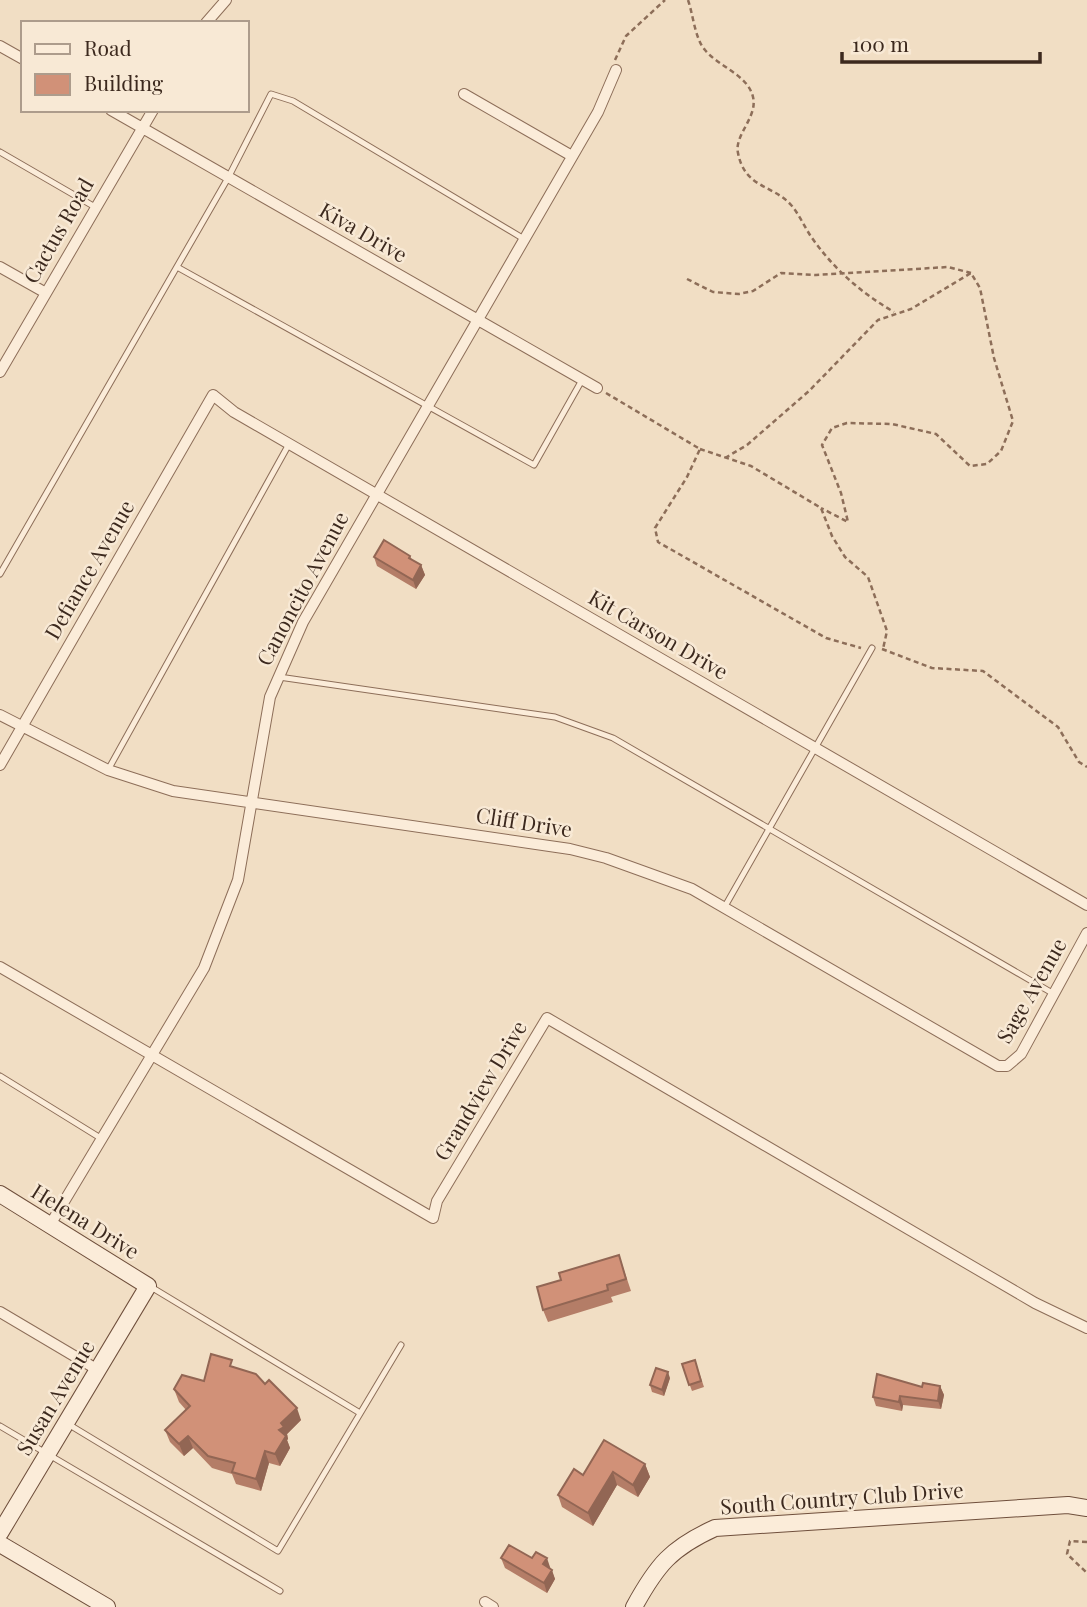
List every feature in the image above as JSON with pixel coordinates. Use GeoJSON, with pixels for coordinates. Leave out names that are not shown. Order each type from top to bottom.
{"type":"FeatureCollection","features":[{"type":"Feature","properties":{"kind":"main road","name":"Helena Drive"},"geometry":{"type":"LineString","coordinates":[[0,1194],[148,1286]]}},
{"type":"Feature","properties":{"kind":"main road","name":"Susan Avenue"},"geometry":{"type":"LineString","coordinates":[[0,1533],[148,1286]]}},
{"type":"Feature","properties":{"kind":"main road","name":"South Country Club Drive"},"geometry":{"type":"LineString","coordinates":[[635,1607],[653,1574],[684,1542],[715,1528],[1068,1505],[1087,1508]]}},
{"type":"Feature","properties":{"kind":"main road"},"geometry":{"type":"LineString","coordinates":[[0,1544],[107,1607]]}},
{"type":"Feature","properties":{"kind":"street"},"geometry":{"type":"LineString","coordinates":[[208,21],[226,0]]}},
{"type":"Feature","properties":{"kind":"street"},"geometry":{"type":"LineString","coordinates":[[0,46],[21,58]]}},
{"type":"Feature","properties":{"kind":"street","name":"Canoncito Avenue"},"geometry":{"type":"LineString","coordinates":[[50,1225],[204,968],[239,880],[270,697],[303,622],[375,493],[428,407],[598,111],[616,70]]}},
{"type":"Feature","properties":{"kind":"street"},"geometry":{"type":"LineString","coordinates":[[464,94],[572,156]]}},
{"type":"Feature","properties":{"kind":"street","name":"Kiva Drive"},"geometry":{"type":"LineString","coordinates":[[114,112],[597,388]]}},
{"type":"Feature","properties":{"kind":"street","name":"Cactus Road"},"geometry":{"type":"LineString","coordinates":[[0,372],[152,112]]}},
{"type":"Feature","properties":{"kind":"street"},"geometry":{"type":"LineString","coordinates":[[0,267],[46,293]]}},
{"type":"Feature","properties":{"kind":"street","name":"Kit Carson Drive"},"geometry":{"type":"LineString","coordinates":[[213,395],[234,412],[1087,905]]}},
{"type":"Feature","properties":{"kind":"street","name":"Defiance Avenue"},"geometry":{"type":"LineString","coordinates":[[0,765],[213,395]]}},
{"type":"Feature","properties":{"kind":"street","name":"Cliff Drive"},"geometry":{"type":"LineString","coordinates":[[0,715],[108,770],[173,791],[570,849],[652,873],[692,889],[985,1059],[1007,1066]]}},
{"type":"Feature","properties":{"kind":"street","name":"Sage Avenue"},"geometry":{"type":"LineString","coordinates":[[1007,1066],[1021,1054],[1087,933]]}},
{"type":"Feature","properties":{"kind":"street","name":"Grandview Drive"},"geometry":{"type":"LineString","coordinates":[[0,967],[433,1218],[437,1201],[547,1018],[1025,1297],[1087,1328]]}},
{"type":"Feature","properties":{"kind":"street"},"geometry":{"type":"LineString","coordinates":[[0,1312],[98,1370]]}},
{"type":"Feature","properties":{"kind":"lane"},"geometry":{"type":"LineString","coordinates":[[0,574],[228,178],[271,94],[293,101],[524,239]]}},
{"type":"Feature","properties":{"kind":"lane"},"geometry":{"type":"LineString","coordinates":[[0,152],[94,207]]}},
{"type":"Feature","properties":{"kind":"lane"},"geometry":{"type":"LineString","coordinates":[[177,267],[534,465],[582,380]]}},
{"type":"Feature","properties":{"kind":"lane"},"geometry":{"type":"LineString","coordinates":[[108,770],[289,444]]}},
{"type":"Feature","properties":{"kind":"lane"},"geometry":{"type":"LineString","coordinates":[[724,908],[872,648]]}},
{"type":"Feature","properties":{"kind":"lane"},"geometry":{"type":"LineString","coordinates":[[278,676],[555,717],[613,738],[1054,994]]}},
{"type":"Feature","properties":{"kind":"lane"},"geometry":{"type":"LineString","coordinates":[[0,1076],[102,1139]]}},
{"type":"Feature","properties":{"kind":"lane"},"geometry":{"type":"LineString","coordinates":[[148,1286],[360,1413]]}},
{"type":"Feature","properties":{"kind":"lane"},"geometry":{"type":"LineString","coordinates":[[65,1423],[278,1551],[401,1345]]}},
{"type":"Feature","properties":{"kind":"lane"},"geometry":{"type":"LineString","coordinates":[[0,1426],[280,1591]]}},
{"type":"Feature","properties":{"kind":"path"},"geometry":{"type":"LineString","coordinates":[[616,70],[614,63],[626,36],[665,0]]}},
{"type":"Feature","properties":{"kind":"path"},"geometry":{"type":"LineString","coordinates":[[688,0],[703,48],[721,66],[744,80],[754,99],[752,113],[737,149],[741,166],[754,183],[791,205],[813,240],[863,294],[895,313]]}},
{"type":"Feature","properties":{"kind":"path"},"geometry":{"type":"LineString","coordinates":[[597,388],[700,449],[751,466],[848,522],[841,493],[822,444],[832,428],[847,423],[892,424],[936,434],[970,466],[987,464],[1001,451],[1013,421],[994,358],[979,288],[971,273],[948,267],[816,275],[781,273],[753,291],[738,294],[713,292],[687,279]]}},
{"type":"Feature","properties":{"kind":"path"},"geometry":{"type":"LineString","coordinates":[[725,458],[747,445],[809,391],[878,320],[911,309],[971,273]]}},
{"type":"Feature","properties":{"kind":"path"},"geometry":{"type":"LineString","coordinates":[[700,449],[687,477],[655,528],[658,542],[826,638],[859,648],[883,649],[932,668],[983,671],[1058,727],[1079,762],[1087,767]]}},
{"type":"Feature","properties":{"kind":"path"},"geometry":{"type":"LineString","coordinates":[[821,508],[832,536],[845,557],[868,577],[887,631],[883,649]]}},
{"type":"Feature","properties":{"kind":"path"},"geometry":{"type":"LineString","coordinates":[[1087,1542],[1070,1541],[1067,1555],[1087,1573]]}},
{"type":"Feature","properties":{"kind":"building"},"geometry":{"type":"Polygon","coordinates":[[[384,540],[421,565],[413,580],[374,557],[384,540]]]}},
{"type":"Feature","properties":{"kind":"building"},"geometry":{"type":"Polygon","coordinates":[[[619,1255],[626,1279],[607,1285],[608,1290],[543,1310],[537,1287],[561,1280],[559,1273],[619,1255]]]}},
{"type":"Feature","properties":{"kind":"building"},"geometry":{"type":"Polygon","coordinates":[[[211,1354],[232,1360],[230,1366],[256,1374],[265,1384],[269,1380],[297,1408],[281,1423],[284,1427],[279,1430],[286,1436],[275,1454],[265,1451],[256,1479],[232,1472],[235,1463],[208,1456],[188,1436],[179,1444],[165,1430],[190,1406],[174,1389],[182,1375],[204,1381],[211,1354]]]}},
{"type":"Feature","properties":{"kind":"building"},"geometry":{"type":"Polygon","coordinates":[[[695,1360],[701,1381],[689,1385],[682,1364],[695,1360]]]}},
{"type":"Feature","properties":{"kind":"building"},"geometry":{"type":"Polygon","coordinates":[[[656,1368],[668,1372],[662,1390],[650,1385],[656,1368]]]}},
{"type":"Feature","properties":{"kind":"building"},"geometry":{"type":"Polygon","coordinates":[[[877,1374],[922,1387],[923,1383],[940,1386],[938,1401],[900,1396],[899,1402],[873,1397],[877,1374]]]}},
{"type":"Feature","properties":{"kind":"building"},"geometry":{"type":"Polygon","coordinates":[[[604,1440],[645,1464],[633,1485],[613,1472],[588,1513],[558,1495],[574,1469],[583,1475],[604,1440]]]}},
{"type":"Feature","properties":{"kind":"building"},"geometry":{"type":"Polygon","coordinates":[[[509,1545],[532,1558],[536,1552],[547,1558],[543,1564],[552,1570],[544,1583],[501,1558],[509,1545]]]}}]}
